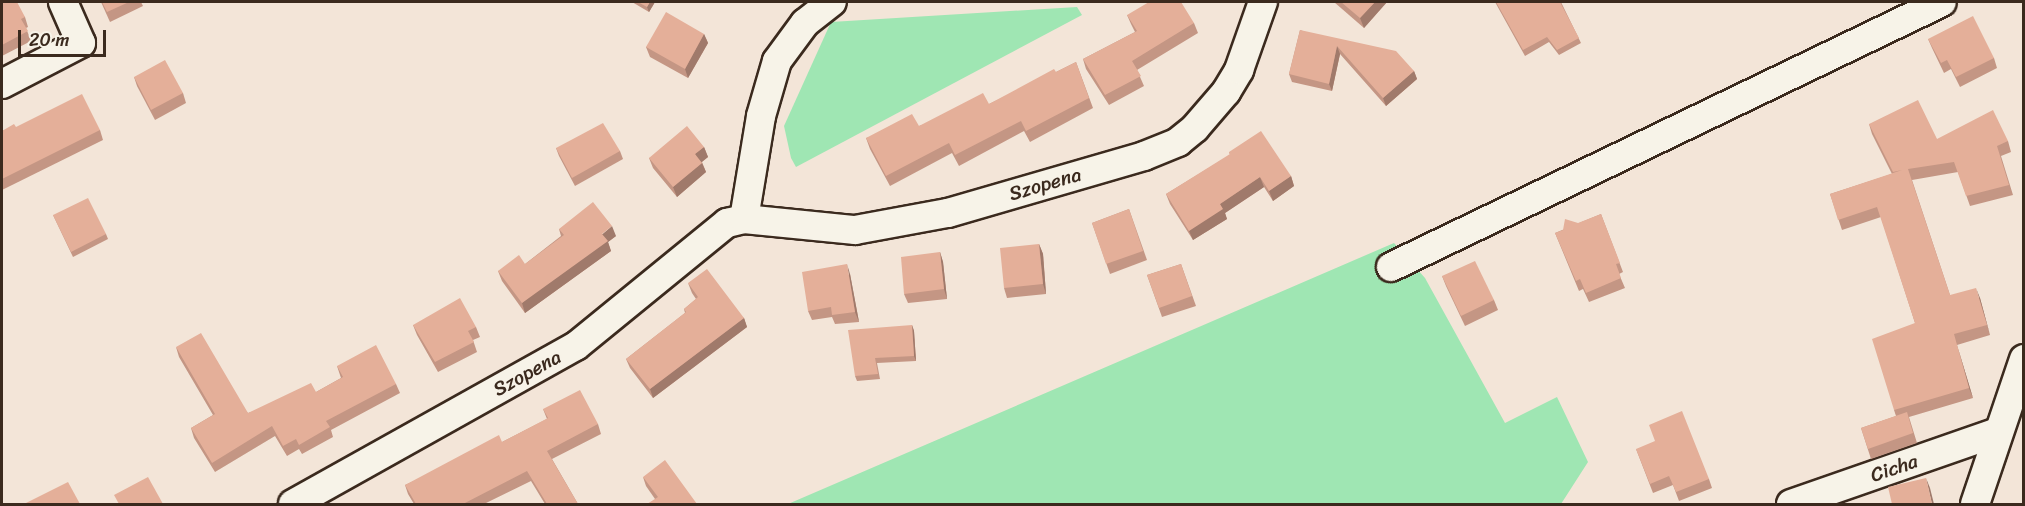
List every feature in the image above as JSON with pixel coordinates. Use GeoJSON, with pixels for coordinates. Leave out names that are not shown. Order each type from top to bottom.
{"type":"FeatureCollection","features":[{"type":"Feature","properties":{"kind":"street"},"geometry":{"type":"LineString","coordinates":[[2,84],[81,43],[63,2]]}},
{"type":"Feature","properties":{"kind":"street"},"geometry":{"type":"LineString","coordinates":[[744,219],[761,117],[777,61],[804,23],[832,2]]}},
{"type":"Feature","properties":{"kind":"street","name":"Szopena"},"geometry":{"type":"LineString","coordinates":[[293,504],[576,346],[727,223],[744,219],[855,230],[948,213],[1144,156],[1178,142],[1195,128],[1226,92],[1239,70],[1263,2]]}},
{"type":"Feature","properties":{"kind":"street"},"geometry":{"type":"LineString","coordinates":[[1391,267],[1942,2]]}},
{"type":"Feature","properties":{"kind":"street"},"geometry":{"type":"LineString","coordinates":[[1975,504],[2024,359]]}},
{"type":"Feature","properties":{"kind":"street","name":"Cicha"},"geometry":{"type":"LineString","coordinates":[[1791,504],[1998,432]]}},
{"type":"Feature","properties":{"kind":"green space"},"geometry":{"type":"Polygon","coordinates":[[[1077,7],[1082,15],[796,167],[791,158],[784,126],[831,22],[1077,7]]]}},
{"type":"Feature","properties":{"kind":"green space"},"geometry":{"type":"Polygon","coordinates":[[[1394,243],[1425,278],[1505,423],[1557,397],[1588,462],[1561,504],[788,504],[1394,243]]]}},
{"type":"Feature","properties":{"kind":"building"},"geometry":{"type":"Polygon","coordinates":[[[2,2],[17,2],[25,17],[21,19],[28,31],[2,45],[2,2]]]}},
{"type":"Feature","properties":{"kind":"building"},"geometry":{"type":"Polygon","coordinates":[[[102,2],[129,2],[107,12],[102,2]]]}},
{"type":"Feature","properties":{"kind":"building"},"geometry":{"type":"Polygon","coordinates":[[[638,2],[650,2],[647,7],[638,2]]]}},
{"type":"Feature","properties":{"kind":"building"},"geometry":{"type":"Polygon","coordinates":[[[1149,2],[1181,2],[1194,23],[1132,61],[1141,76],[1105,95],[1083,59],[1137,31],[1127,15],[1149,2]]]}},
{"type":"Feature","properties":{"kind":"building"},"geometry":{"type":"Polygon","coordinates":[[[1341,2],[1375,2],[1360,18],[1341,2]]]}},
{"type":"Feature","properties":{"kind":"building"},"geometry":{"type":"Polygon","coordinates":[[[1496,2],[1560,2],[1579,38],[1557,50],[1547,37],[1523,50],[1496,2]]]}},
{"type":"Feature","properties":{"kind":"building"},"geometry":{"type":"Polygon","coordinates":[[[666,12],[704,34],[685,69],[646,47],[666,12]]]}},
{"type":"Feature","properties":{"kind":"building"},"geometry":{"type":"Polygon","coordinates":[[[1973,16],[1994,58],[1956,77],[1947,60],[1941,63],[1928,39],[1973,16]]]}},
{"type":"Feature","properties":{"kind":"building"},"geometry":{"type":"Polygon","coordinates":[[[1300,30],[1396,51],[1414,71],[1383,98],[1337,46],[1329,84],[1289,74],[1300,30]]]}},
{"type":"Feature","properties":{"kind":"building"},"geometry":{"type":"Polygon","coordinates":[[[165,60],[183,93],[151,110],[134,77],[165,60]]]}},
{"type":"Feature","properties":{"kind":"building"},"geometry":{"type":"Polygon","coordinates":[[[1076,62],[1089,98],[1026,131],[1021,121],[955,155],[949,143],[886,176],[866,138],[912,114],[919,126],[983,93],[989,104],[1054,69],[1056,72],[1076,62]]]}},
{"type":"Feature","properties":{"kind":"building"},"geometry":{"type":"Polygon","coordinates":[[[82,94],[100,130],[2,179],[2,131],[14,124],[16,127],[82,94]]]}},
{"type":"Feature","properties":{"kind":"building"},"geometry":{"type":"Polygon","coordinates":[[[1918,100],[1937,139],[1993,110],[2008,141],[1997,146],[2009,185],[1966,196],[1954,162],[1908,169],[1950,295],[1976,288],[1987,325],[1954,334],[1969,388],[1894,410],[1872,339],[1915,323],[1877,207],[1838,220],[1830,194],[1902,170],[1893,172],[1869,124],[1918,100]]]}},
{"type":"Feature","properties":{"kind":"building"},"geometry":{"type":"Polygon","coordinates":[[[603,123],[620,151],[572,178],[556,148],[603,123]]]}},
{"type":"Feature","properties":{"kind":"building"},"geometry":{"type":"Polygon","coordinates":[[[687,126],[704,147],[695,154],[702,163],[673,187],[649,158],[687,126]]]}},
{"type":"Feature","properties":{"kind":"building"},"geometry":{"type":"Polygon","coordinates":[[[1261,131],[1291,176],[1269,191],[1260,177],[1220,204],[1223,209],[1189,231],[1166,194],[1230,154],[1229,152],[1261,131]]]}},
{"type":"Feature","properties":{"kind":"building"},"geometry":{"type":"Polygon","coordinates":[[[88,198],[106,234],[71,252],[53,215],[88,198]]]}},
{"type":"Feature","properties":{"kind":"building"},"geometry":{"type":"Polygon","coordinates":[[[593,202],[612,226],[602,234],[608,241],[522,303],[498,271],[519,255],[525,264],[564,235],[559,229],[593,202]]]}},
{"type":"Feature","properties":{"kind":"building"},"geometry":{"type":"Polygon","coordinates":[[[1129,209],[1143,251],[1106,264],[1092,223],[1129,209]]]}},
{"type":"Feature","properties":{"kind":"building"},"geometry":{"type":"Polygon","coordinates":[[[1601,214],[1620,263],[1616,264],[1621,278],[1586,293],[1580,279],[1576,281],[1555,233],[1563,230],[1565,219],[1578,223],[1601,214]]]}},
{"type":"Feature","properties":{"kind":"building"},"geometry":{"type":"Polygon","coordinates":[[[1039,244],[1043,284],[1004,288],[1000,248],[1039,244]]]}},
{"type":"Feature","properties":{"kind":"building"},"geometry":{"type":"Polygon","coordinates":[[[940,252],[944,289],[904,294],[901,257],[940,252]]]}},
{"type":"Feature","properties":{"kind":"building"},"geometry":{"type":"Polygon","coordinates":[[[1475,261],[1494,300],[1461,316],[1442,276],[1475,261]]]}},
{"type":"Feature","properties":{"kind":"building"},"geometry":{"type":"Polygon","coordinates":[[[847,264],[855,312],[832,315],[831,307],[808,311],[802,272],[847,264]]]}},
{"type":"Feature","properties":{"kind":"building"},"geometry":{"type":"Polygon","coordinates":[[[1181,264],[1192,296],[1159,308],[1147,275],[1181,264]]]}},
{"type":"Feature","properties":{"kind":"building"},"geometry":{"type":"Polygon","coordinates":[[[707,269],[744,318],[650,389],[626,359],[686,312],[684,309],[698,297],[688,283],[707,269]]]}},
{"type":"Feature","properties":{"kind":"building"},"geometry":{"type":"Polygon","coordinates":[[[460,298],[476,327],[468,331],[474,342],[435,362],[413,325],[460,298]]]}},
{"type":"Feature","properties":{"kind":"building"},"geometry":{"type":"Polygon","coordinates":[[[912,325],[914,356],[875,358],[878,374],[855,376],[848,330],[912,325]]]}},
{"type":"Feature","properties":{"kind":"building"},"geometry":{"type":"Polygon","coordinates":[[[201,333],[248,413],[311,383],[316,392],[343,377],[337,366],[376,345],[396,384],[326,421],[330,427],[299,445],[296,439],[283,446],[272,426],[212,463],[191,428],[215,414],[176,347],[201,333]]]}},
{"type":"Feature","properties":{"kind":"building"},"geometry":{"type":"Polygon","coordinates":[[[580,390],[598,424],[547,451],[578,504],[547,504],[527,471],[463,504],[416,504],[405,485],[499,435],[502,442],[548,418],[543,409],[580,390]]]}},
{"type":"Feature","properties":{"kind":"building"},"geometry":{"type":"Polygon","coordinates":[[[1682,411],[1709,479],[1676,492],[1669,476],[1650,484],[1636,449],[1655,441],[1649,425],[1682,411]]]}},
{"type":"Feature","properties":{"kind":"building"},"geometry":{"type":"Polygon","coordinates":[[[1907,412],[1913,433],[1868,449],[1861,428],[1907,412]]]}},
{"type":"Feature","properties":{"kind":"building"},"geometry":{"type":"Polygon","coordinates":[[[665,460],[697,504],[647,504],[658,497],[643,477],[665,460]]]}},
{"type":"Feature","properties":{"kind":"building"},"geometry":{"type":"Polygon","coordinates":[[[148,477],[163,504],[119,504],[114,495],[148,477]]]}},
{"type":"Feature","properties":{"kind":"building"},"geometry":{"type":"Polygon","coordinates":[[[1926,478],[1932,504],[1892,504],[1888,487],[1926,478]]]}},
{"type":"Feature","properties":{"kind":"building"},"geometry":{"type":"Polygon","coordinates":[[[68,482],[80,504],[24,504],[68,482]]]}}]}
